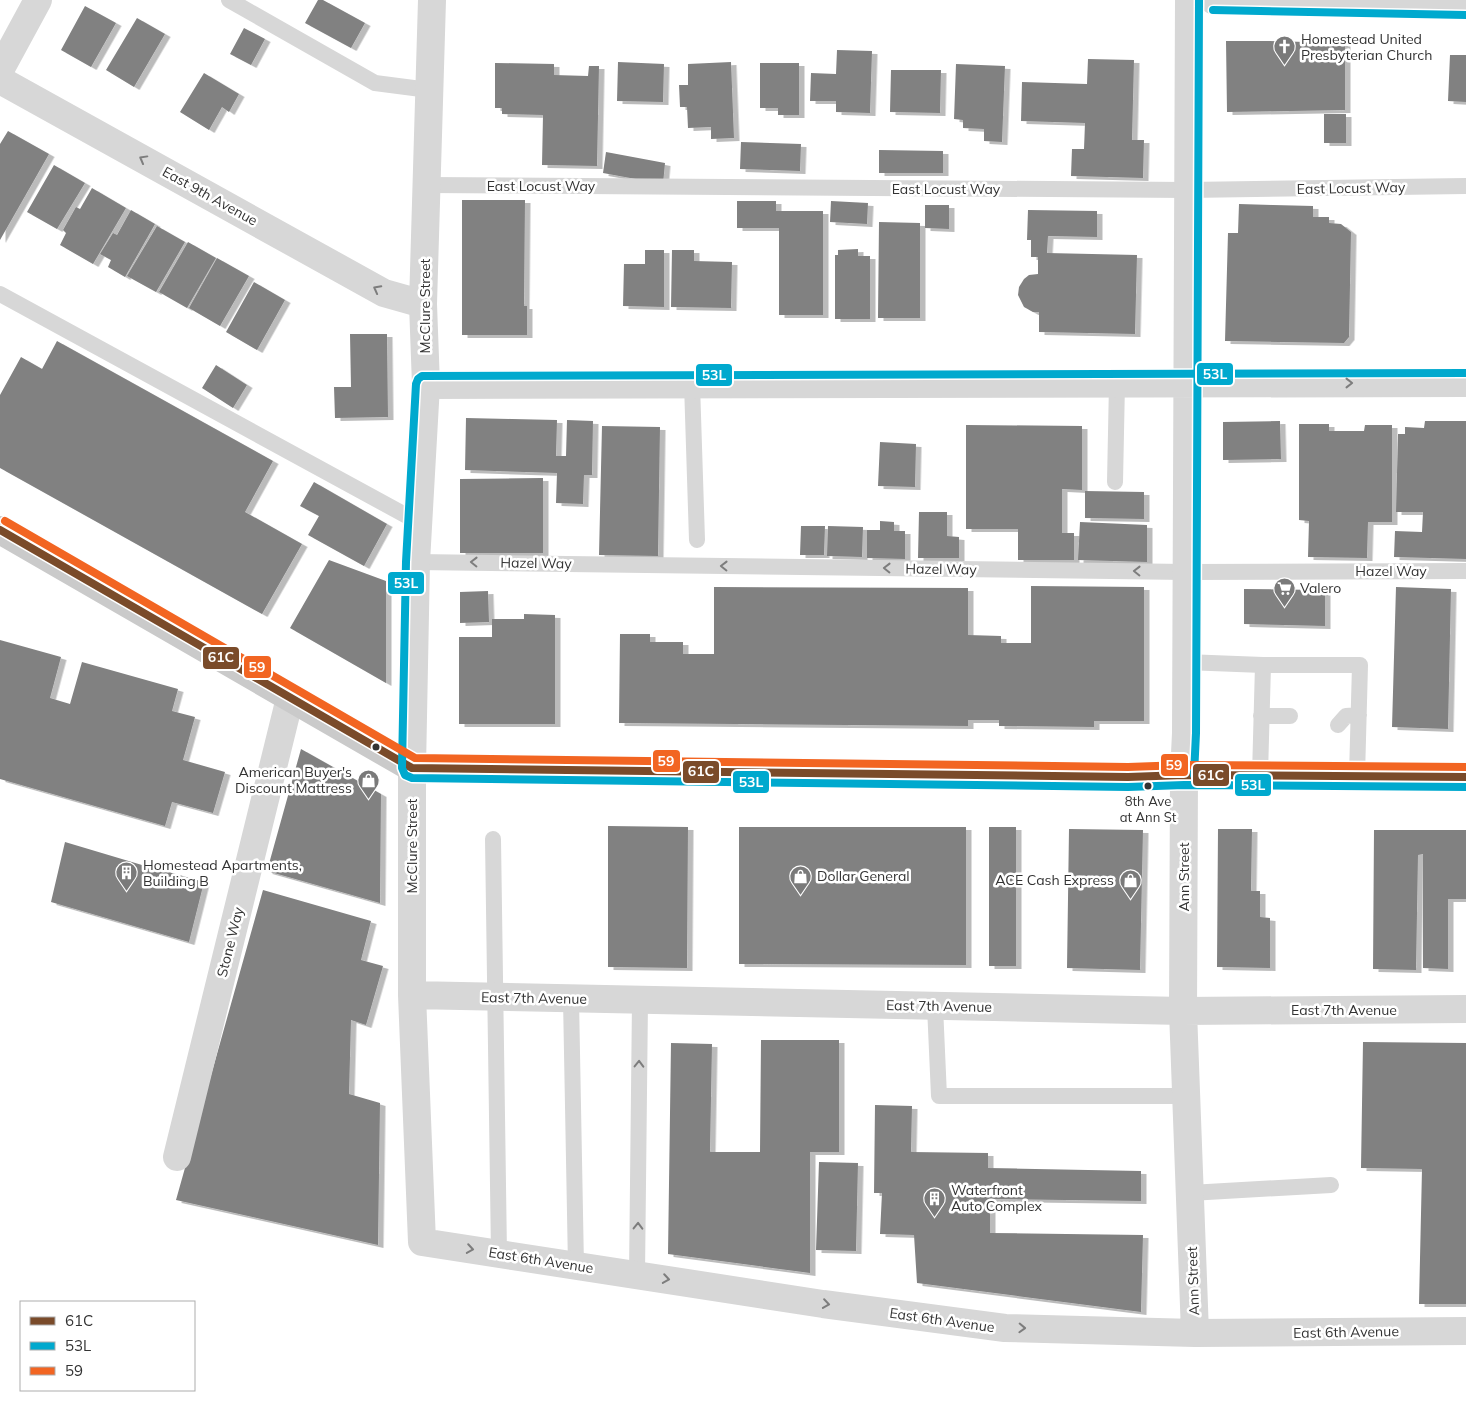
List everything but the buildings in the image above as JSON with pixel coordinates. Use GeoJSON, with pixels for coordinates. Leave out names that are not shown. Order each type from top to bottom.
{"type":"FeatureCollection","features":[{"type":"Feature","properties":{"kind":"main road"},"geometry":{"type":"LineString","coordinates":[[0,530],[412,768],[1118,777],[1184,775],[1466,777]]}},
{"type":"Feature","properties":{"kind":"street"},"geometry":{"type":"LineString","coordinates":[[0,70],[38,0]]}},
{"type":"Feature","properties":{"kind":"street","name":"McClure Street"},"geometry":{"type":"LineString","coordinates":[[422,1242],[412,995],[412,768],[416,562],[426,385],[423,304],[432,0]]}},
{"type":"Feature","properties":{"kind":"street","name":"Ann Street"},"geometry":{"type":"LineString","coordinates":[[1189,0],[1183,1011],[1195,1333]]}},
{"type":"Feature","properties":{"kind":"street"},"geometry":{"type":"LineString","coordinates":[[1213,0],[1466,5]]}},
{"type":"Feature","properties":{"kind":"street","name":"East 9th Avenue"},"geometry":{"type":"LineString","coordinates":[[0,80],[384,293],[423,304]]}},
{"type":"Feature","properties":{"kind":"street"},"geometry":{"type":"LineString","coordinates":[[426,385],[1466,383]]}},
{"type":"Feature","properties":{"kind":"street","name":"Stone Way"},"geometry":{"type":"LineString","coordinates":[[177,1157],[290,698]]}},
{"type":"Feature","properties":{"kind":"street","name":"East 7th Avenue"},"geometry":{"type":"LineString","coordinates":[[412,995],[1183,1011],[1466,1009]]}},
{"type":"Feature","properties":{"kind":"street","name":"East 6th Avenue"},"geometry":{"type":"LineString","coordinates":[[422,1242],[823,1304],[1005,1328],[1195,1333],[1466,1331]]}},
{"type":"Feature","properties":{"kind":"lane"},"geometry":{"type":"LineString","coordinates":[[229,0],[375,83],[429,90]]}},
{"type":"Feature","properties":{"kind":"lane","name":"East Locust Way"},"geometry":{"type":"LineString","coordinates":[[426,185],[1188,190],[1466,186]]}},
{"type":"Feature","properties":{"kind":"lane"},"geometry":{"type":"LineString","coordinates":[[0,294],[418,522]]}},
{"type":"Feature","properties":{"kind":"lane"},"geometry":{"type":"LineString","coordinates":[[1115,482],[1117,383]]}},
{"type":"Feature","properties":{"kind":"lane"},"geometry":{"type":"LineString","coordinates":[[692,384],[697,540]]}},
{"type":"Feature","properties":{"kind":"lane","name":"Hazel Way"},"geometry":{"type":"LineString","coordinates":[[416,562],[1186,572],[1466,571]]}},
{"type":"Feature","properties":{"kind":"lane"},"geometry":{"type":"LineString","coordinates":[[1185,662],[1262,665],[1360,665],[1345,716],[1357,776]]}},
{"type":"Feature","properties":{"kind":"lane"},"geometry":{"type":"LineString","coordinates":[[1260,775],[1262,665]]}},
{"type":"Feature","properties":{"kind":"lane"},"geometry":{"type":"LineString","coordinates":[[1261,716],[1295,715]]}},
{"type":"Feature","properties":{"kind":"lane"},"geometry":{"type":"LineString","coordinates":[[493,840],[499,1254]]}},
{"type":"Feature","properties":{"kind":"lane"},"geometry":{"type":"LineString","coordinates":[[571,999],[576,1266]]}},
{"type":"Feature","properties":{"kind":"lane"},"geometry":{"type":"LineString","coordinates":[[637,1275],[640,1000]]}},
{"type":"Feature","properties":{"kind":"lane"},"geometry":{"type":"LineString","coordinates":[[935,1006],[939,1096],[1186,1096]]}},
{"type":"Feature","properties":{"kind":"lane"},"geometry":{"type":"LineString","coordinates":[[1190,1193],[1331,1185]]}},
{"type":"Feature","properties":{"kind":"transit line","name":"53L"},"geometry":{"type":"LineString","coordinates":[[1194,775],[1196,733],[1199,0]]}},
{"type":"Feature","properties":{"kind":"transit line","name":"53L"},"geometry":{"type":"LineString","coordinates":[[1213,10],[1466,15]]}},
{"type":"Feature","properties":{"kind":"transit line","name":"53L"},"geometry":{"type":"LineString","coordinates":[[1466,373],[422,376],[416,384],[406,562],[402,768],[405,775],[412,778],[1128,787],[1184,785],[1466,787]]}},
{"type":"Feature","properties":{"kind":"transit line","name":"59"},"geometry":{"type":"LineString","coordinates":[[5,521],[415,758],[1128,767],[1184,765],[1466,767]]}},
{"type":"Feature","properties":{"kind":"transit line","name":"61C"},"geometry":{"type":"LineString","coordinates":[[0,530],[412,768],[1128,777],[1184,775],[1466,777]]}},
{"type":"Feature","properties":{"kind":"place","name":"Homestead United Presbyterian Church"},"geometry":{"type":"Point","coordinates":[1285,66]}},
{"type":"Feature","properties":{"kind":"place","name":"Valero"},"geometry":{"type":"Point","coordinates":[1284,607]}},
{"type":"Feature","properties":{"kind":"place","name":"8th Ave at Ann St"},"geometry":{"type":"Point","coordinates":[1148,786]}},
{"type":"Feature","properties":{"kind":"place","name":"American Buyer's Discount Mattress"},"geometry":{"type":"Point","coordinates":[368,799]}},
{"type":"Feature","properties":{"kind":"place","name":"Homestead Apartments, Building B"},"geometry":{"type":"Point","coordinates":[127,892]}},
{"type":"Feature","properties":{"kind":"place","name":"Dollar General"},"geometry":{"type":"Point","coordinates":[801,895]}},
{"type":"Feature","properties":{"kind":"place","name":"ACE Cash Express"},"geometry":{"type":"Point","coordinates":[1130,899]}},
{"type":"Feature","properties":{"kind":"place","name":"Waterfront Auto Complex"},"geometry":{"type":"Point","coordinates":[935,1217]}}]}
